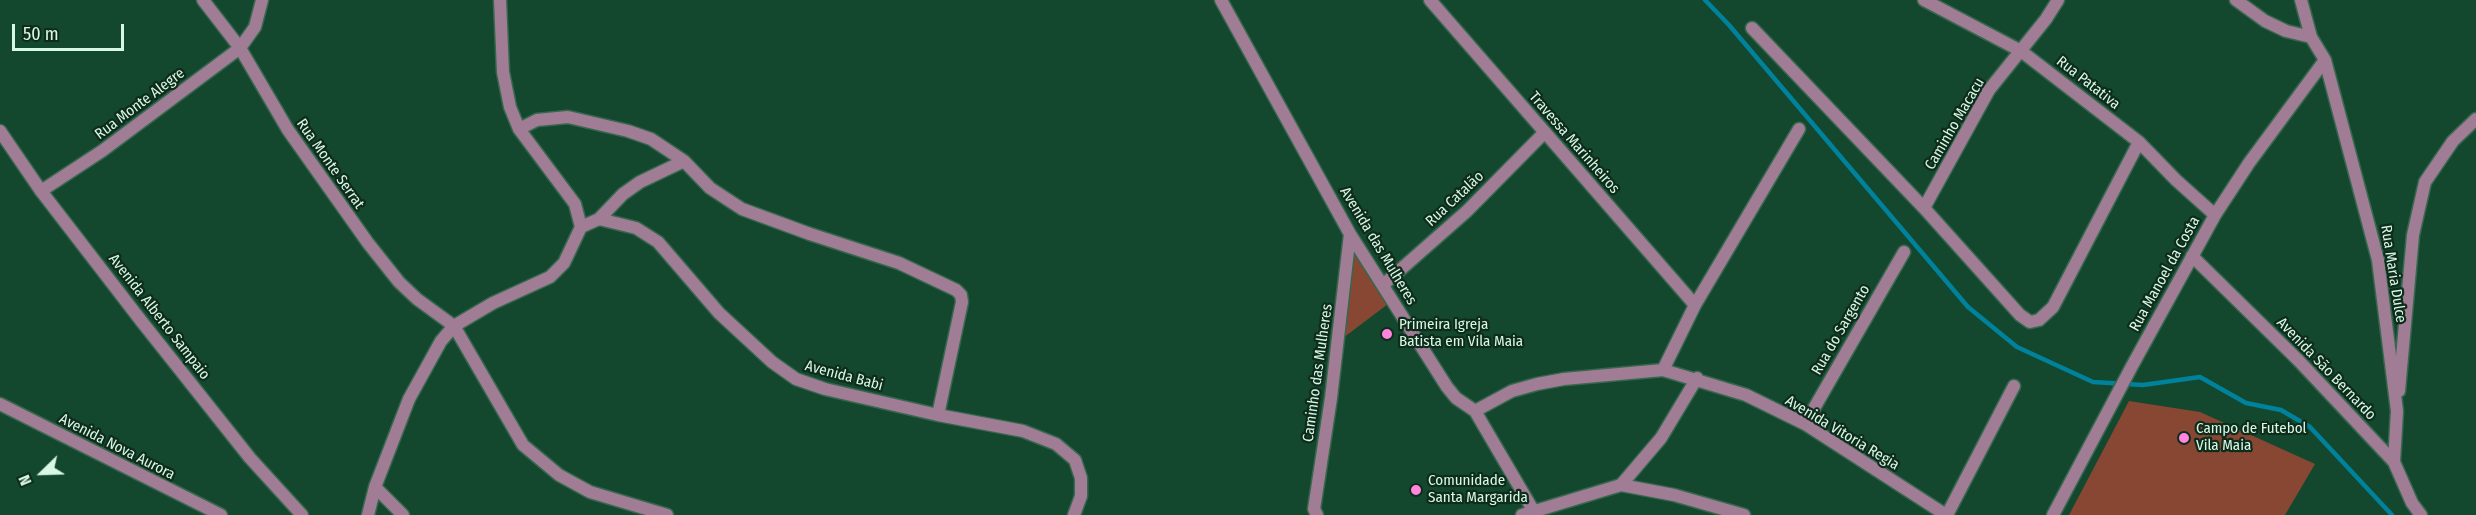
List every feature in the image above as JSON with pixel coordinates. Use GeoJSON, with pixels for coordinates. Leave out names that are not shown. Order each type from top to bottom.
{"type":"FeatureCollection","features":[{"type":"Feature","properties":{"kind":"street","name":"Rua Monte Serrat"},"geometry":{"type":"LineString","coordinates":[[203,0],[240,48],[288,130],[368,243],[399,282],[454,327]]}},
{"type":"Feature","properties":{"kind":"street","name":"Rua Monte Alegre"},"geometry":{"type":"LineString","coordinates":[[41,191],[102,151],[240,48],[255,27],[262,0]]}},
{"type":"Feature","properties":{"kind":"street"},"geometry":{"type":"LineString","coordinates":[[368,515],[375,486],[409,399],[441,341],[454,327],[493,303],[550,277],[564,263],[581,227],[575,204],[519,129],[510,107],[503,72],[500,0]]}},
{"type":"Feature","properties":{"kind":"street","name":"Avenida das Mulheres"},"geometry":{"type":"LineString","coordinates":[[1221,0],[1350,234],[1447,387],[1456,398],[1475,411],[1528,512]]}},
{"type":"Feature","properties":{"kind":"street","name":"Avenida das Mulheres"},"geometry":{"type":"LineString","coordinates":[[1229,0],[1231,15]]}},
{"type":"Feature","properties":{"kind":"street","name":"Travessa Marinheiros"},"geometry":{"type":"LineString","coordinates":[[1430,0],[1695,305]]}},
{"type":"Feature","properties":{"kind":"street","name":"Rua Patativa"},"geometry":{"type":"LineString","coordinates":[[1924,0],[2021,51],[2139,142],[2215,215]]}},
{"type":"Feature","properties":{"kind":"street","name":"Caminho Macacu"},"geometry":{"type":"LineString","coordinates":[[1924,208],[1989,90],[2046,19],[2058,0]]}},
{"type":"Feature","properties":{"kind":"street"},"geometry":{"type":"LineString","coordinates":[[2236,0],[2265,21],[2286,31],[2311,37]]}},
{"type":"Feature","properties":{"kind":"street","name":"Rua Maria Dulce"},"geometry":{"type":"LineString","coordinates":[[2301,0],[2311,37],[2325,60],[2378,260],[2397,411],[2394,462]]}},
{"type":"Feature","properties":{"kind":"street"},"geometry":{"type":"LineString","coordinates":[[1752,28],[1924,208],[2020,315],[2030,322],[2039,320],[2053,307],[2139,142]]}},
{"type":"Feature","properties":{"kind":"street","name":"Rua Manoel da Costa"},"geometry":{"type":"LineString","coordinates":[[2053,515],[2215,215],[2249,163],[2325,60]]}},
{"type":"Feature","properties":{"kind":"street"},"geometry":{"type":"LineString","coordinates":[[519,129],[537,120],[579,119],[651,139],[684,161],[723,198],[771,220],[898,263],[949,286],[961,295],[962,302],[938,415]]}},
{"type":"Feature","properties":{"kind":"street"},"geometry":{"type":"LineString","coordinates":[[2397,411],[2413,235],[2425,182],[2453,141],[2476,119]]}},
{"type":"Feature","properties":{"kind":"street"},"geometry":{"type":"LineString","coordinates":[[1663,370],[1695,305],[1799,129]]}},
{"type":"Feature","properties":{"kind":"street","name":"Avenida Alberto Sampaio"},"geometry":{"type":"LineString","coordinates":[[0,131],[41,191],[250,458],[302,515]]}},
{"type":"Feature","properties":{"kind":"street","name":"Rua Catalão"},"geometry":{"type":"LineString","coordinates":[[1383,285],[1467,211],[1545,132]]}},
{"type":"Feature","properties":{"kind":"street"},"geometry":{"type":"LineString","coordinates":[[581,227],[599,219],[623,194],[640,182],[684,161]]}},
{"type":"Feature","properties":{"kind":"street","name":"Avenida Babi"},"geometry":{"type":"LineString","coordinates":[[599,219],[636,228],[658,242],[719,313],[772,362],[796,378],[825,389],[938,415],[1023,431],[1056,444],[1075,460],[1081,478],[1081,496],[1074,515]]}},
{"type":"Feature","properties":{"kind":"street","name":"Caminho das Mulheres"},"geometry":{"type":"LineString","coordinates":[[1312,513],[1331,398],[1350,234]]}},
{"type":"Feature","properties":{"kind":"street","name":"Rua do Sargento"},"geometry":{"type":"LineString","coordinates":[[1805,424],[1904,252]]}},
{"type":"Feature","properties":{"kind":"street","name":"Avenida São Bernardo"},"geometry":{"type":"LineString","coordinates":[[2192,256],[2299,361],[2394,462],[2412,504],[2421,515]]}},
{"type":"Feature","properties":{"kind":"street"},"geometry":{"type":"LineString","coordinates":[[454,327],[523,445],[559,475],[590,492],[667,515]]}},
{"type":"Feature","properties":{"kind":"street","name":"Avenida Vitoria Regia"},"geometry":{"type":"LineString","coordinates":[[1475,411],[1512,392],[1537,384],[1564,379],[1663,370],[1746,394],[1805,424],[1946,515]]}},
{"type":"Feature","properties":{"kind":"street"},"geometry":{"type":"LineString","coordinates":[[1621,485],[1661,438],[1697,378]]}},
{"type":"Feature","properties":{"kind":"street"},"geometry":{"type":"LineString","coordinates":[[1946,515],[2014,386]]}},
{"type":"Feature","properties":{"kind":"street","name":"Avenida Nova Aurora"},"geometry":{"type":"LineString","coordinates":[[0,404],[221,515]]}},
{"type":"Feature","properties":{"kind":"street"},"geometry":{"type":"LineString","coordinates":[[1528,512],[1621,485],[1674,495],[1744,515]]}},
{"type":"Feature","properties":{"kind":"street"},"geometry":{"type":"LineString","coordinates":[[375,486],[403,515]]}},
{"type":"Feature","properties":{"kind":"shaded area"},"geometry":{"type":"Polygon","coordinates":[[[1354,248],[1388,304],[1343,338],[1354,248]]]}},
{"type":"Feature","properties":{"kind":"shaded area","name":"Campo de Futebol Vila Maia"},"geometry":{"type":"Polygon","coordinates":[[[2129,401],[2200,412],[2315,464],[2285,515],[2069,515],[2129,401]]]}},
{"type":"Feature","properties":{"kind":"waterway"},"geometry":{"type":"LineString","coordinates":[[1705,0],[1729,25],[1968,307],[2017,347],[2093,382],[2143,385],[2200,377],[2246,403],[2281,410],[2310,427],[2392,515]]}},
{"type":"Feature","properties":{"kind":"place","name":"Primeira Igreja Batista em Vila Maia"},"geometry":{"type":"Point","coordinates":[1387,334]}},
{"type":"Feature","properties":{"kind":"place","name":"Campo de Futebol Vila Maia"},"geometry":{"type":"Point","coordinates":[2184,438]}},
{"type":"Feature","properties":{"kind":"place","name":"Comunidade Santa Margarida"},"geometry":{"type":"Point","coordinates":[1416,490]}}]}
